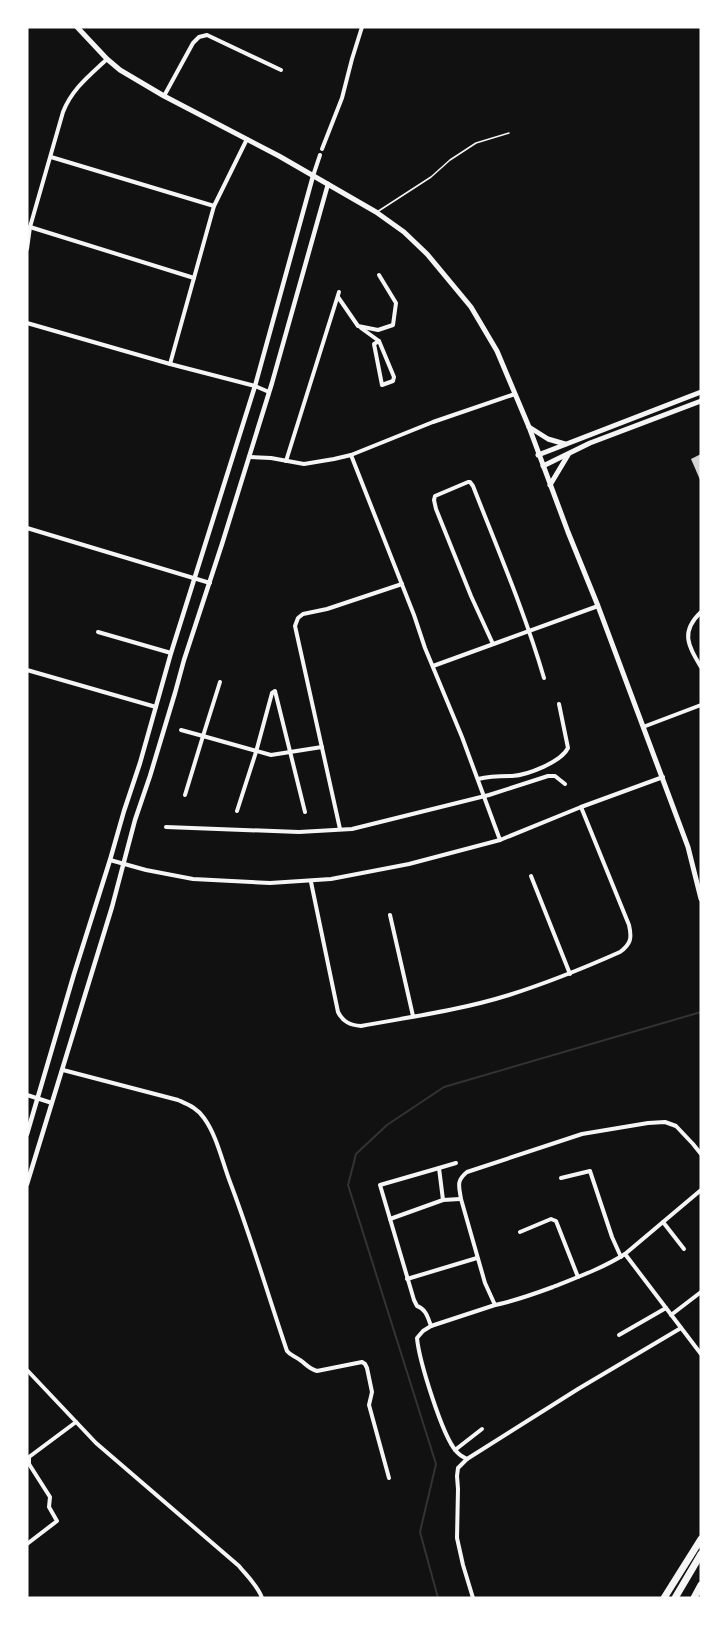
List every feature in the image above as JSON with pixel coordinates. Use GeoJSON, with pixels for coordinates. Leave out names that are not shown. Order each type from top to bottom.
{"type":"FeatureCollection","features":[{"type":"Feature","properties":{"kind":"highway"},"geometry":{"type":"LineString","coordinates":[[664,1598],[701,1539]]}},
{"type":"Feature","properties":{"kind":"highway"},"geometry":{"type":"LineString","coordinates":[[675,1598],[701,1554]]}},
{"type":"Feature","properties":{"kind":"highway"},"geometry":{"type":"LineString","coordinates":[[694,1598],[701,1585]]}},
{"type":"Feature","properties":{"kind":"main road"},"geometry":{"type":"LineString","coordinates":[[77,27],[120,70],[376,212],[404,232],[427,254],[471,307],[497,351],[529,427],[663,777],[688,847],[701,900]]}},
{"type":"Feature","properties":{"kind":"main road"},"geometry":{"type":"LineString","coordinates":[[538,455],[701,392]]}},
{"type":"Feature","properties":{"kind":"main road"},"geometry":{"type":"LineString","coordinates":[[543,466],[612,435],[701,402]]}},
{"type":"Feature","properties":{"kind":"main road"},"geometry":{"type":"LineString","coordinates":[[668,404],[672,413]]}},
{"type":"Feature","properties":{"kind":"main road"},"geometry":{"type":"LineString","coordinates":[[529,427],[548,439],[565,444]]}},
{"type":"Feature","properties":{"kind":"main road"},"geometry":{"type":"LineString","coordinates":[[550,485],[570,453]]}},
{"type":"Feature","properties":{"kind":"street"},"geometry":{"type":"LineString","coordinates":[[322,149],[342,98],[362,27]]}},
{"type":"Feature","properties":{"kind":"street"},"geometry":{"type":"LineString","coordinates":[[164,96],[193,43],[199,37],[207,35],[281,70]]}},
{"type":"Feature","properties":{"kind":"street"},"geometry":{"type":"LineString","coordinates":[[27,247],[30,227],[68,99],[81,83],[107,59]]}},
{"type":"Feature","properties":{"kind":"street"},"geometry":{"type":"LineString","coordinates":[[170,364],[214,206],[247,139]]}},
{"type":"Feature","properties":{"kind":"street"},"geometry":{"type":"LineString","coordinates":[[27,1134],[123,811],[140,763],[171,653],[255,386],[320,155]]}},
{"type":"Feature","properties":{"kind":"street"},"geometry":{"type":"LineString","coordinates":[[51,157],[214,206]]}},
{"type":"Feature","properties":{"kind":"street"},"geometry":{"type":"LineString","coordinates":[[27,1184],[112,907],[135,820],[269,392],[328,184]]}},
{"type":"Feature","properties":{"kind":"street"},"geometry":{"type":"LineString","coordinates":[[30,227],[194,278]]}},
{"type":"Feature","properties":{"kind":"street"},"geometry":{"type":"LineString","coordinates":[[358,326],[378,330],[393,325],[396,303],[379,275]]}},
{"type":"Feature","properties":{"kind":"street"},"geometry":{"type":"LineString","coordinates":[[286,461],[338,294],[358,326],[379,341],[394,377],[393,381],[382,385],[374,344],[379,341]]}},
{"type":"Feature","properties":{"kind":"street"},"geometry":{"type":"LineString","coordinates":[[27,322],[255,386],[269,392]]}},
{"type":"Feature","properties":{"kind":"street"},"geometry":{"type":"LineString","coordinates":[[249,457],[304,464],[351,455],[426,425],[515,394]]}},
{"type":"Feature","properties":{"kind":"street"},"geometry":{"type":"LineString","coordinates":[[351,455],[500,840]]}},
{"type":"Feature","properties":{"kind":"street"},"geometry":{"type":"LineString","coordinates":[[493,644],[471,596],[434,500],[435,496],[468,482],[473,486],[530,631],[544,678]]}},
{"type":"Feature","properties":{"kind":"street"},"geometry":{"type":"LineString","coordinates":[[27,528],[210,583]]}},
{"type":"Feature","properties":{"kind":"street"},"geometry":{"type":"LineString","coordinates":[[340,829],[295,626],[296,621],[303,614],[327,609],[402,584]]}},
{"type":"Feature","properties":{"kind":"street"},"geometry":{"type":"LineString","coordinates":[[433,666],[598,606]]}},
{"type":"Feature","properties":{"kind":"street"},"geometry":{"type":"LineString","coordinates":[[701,612],[691,624],[687,637],[690,649],[701,667]]}},
{"type":"Feature","properties":{"kind":"street"},"geometry":{"type":"LineString","coordinates":[[98,632],[171,653]]}},
{"type":"Feature","properties":{"kind":"street"},"geometry":{"type":"LineString","coordinates":[[27,670],[156,707]]}},
{"type":"Feature","properties":{"kind":"street"},"geometry":{"type":"LineString","coordinates":[[186,795],[220,682]]}},
{"type":"Feature","properties":{"kind":"street"},"geometry":{"type":"LineString","coordinates":[[237,810],[272,693],[275,691],[305,812]]}},
{"type":"Feature","properties":{"kind":"street"},"geometry":{"type":"LineString","coordinates":[[478,779],[499,775],[515,776],[543,767],[565,753],[568,748],[559,704]]}},
{"type":"Feature","properties":{"kind":"street"},"geometry":{"type":"LineString","coordinates":[[643,728],[701,705]]}},
{"type":"Feature","properties":{"kind":"street"},"geometry":{"type":"LineString","coordinates":[[181,730],[271,755],[322,747]]}},
{"type":"Feature","properties":{"kind":"street"},"geometry":{"type":"LineString","coordinates":[[166,827],[300,832],[351,829],[484,796],[548,776],[555,776],[565,784]]}},
{"type":"Feature","properties":{"kind":"street"},"geometry":{"type":"LineString","coordinates":[[110,860],[193,879],[270,883],[311,882],[355,876],[500,840],[663,777]]}},
{"type":"Feature","properties":{"kind":"street"},"geometry":{"type":"LineString","coordinates":[[311,882],[334,995],[340,1017],[346,1023],[361,1026],[507,996],[570,974],[627,947],[630,939],[629,925],[581,807]]}},
{"type":"Feature","properties":{"kind":"street"},"geometry":{"type":"LineString","coordinates":[[531,876],[570,974]]}},
{"type":"Feature","properties":{"kind":"street"},"geometry":{"type":"LineString","coordinates":[[390,915],[413,1016]]}},
{"type":"Feature","properties":{"kind":"street"},"geometry":{"type":"LineString","coordinates":[[63,1070],[178,1100],[199,1112],[217,1146],[243,1215],[288,1351],[310,1369],[316,1371],[362,1362],[368,1368],[372,1392],[369,1405],[389,1478]]}},
{"type":"Feature","properties":{"kind":"street"},"geometry":{"type":"LineString","coordinates":[[27,1095],[53,1103]]}},
{"type":"Feature","properties":{"kind":"street"},"geometry":{"type":"LineString","coordinates":[[495,1305],[485,1284],[461,1199],[459,1185],[461,1178],[467,1172],[582,1134],[648,1123],[665,1122],[676,1126],[701,1154]]}},
{"type":"Feature","properties":{"kind":"street"},"geometry":{"type":"LineString","coordinates":[[431,1326],[426,1313],[416,1304],[380,1185],[456,1163]]}},
{"type":"Feature","properties":{"kind":"street"},"geometry":{"type":"LineString","coordinates":[[439,1168],[443,1200]]}},
{"type":"Feature","properties":{"kind":"street"},"geometry":{"type":"LineString","coordinates":[[561,1178],[590,1171],[612,1237],[623,1255],[701,1354]]}},
{"type":"Feature","properties":{"kind":"street"},"geometry":{"type":"LineString","coordinates":[[467,1459],[455,1450],[440,1419],[418,1347],[417,1338],[423,1331],[431,1326],[520,1299],[604,1266],[623,1255],[701,1190]]}},
{"type":"Feature","properties":{"kind":"street"},"geometry":{"type":"LineString","coordinates":[[390,1220],[443,1200],[461,1199]]}},
{"type":"Feature","properties":{"kind":"street"},"geometry":{"type":"LineString","coordinates":[[520,1232],[551,1219],[556,1221],[578,1277]]}},
{"type":"Feature","properties":{"kind":"street"},"geometry":{"type":"LineString","coordinates":[[663,1222],[684,1249]]}},
{"type":"Feature","properties":{"kind":"street"},"geometry":{"type":"LineString","coordinates":[[407,1279],[477,1258]]}},
{"type":"Feature","properties":{"kind":"street"},"geometry":{"type":"LineString","coordinates":[[671,1315],[701,1292]]}},
{"type":"Feature","properties":{"kind":"street"},"geometry":{"type":"LineString","coordinates":[[619,1335],[666,1308]]}},
{"type":"Feature","properties":{"kind":"street"},"geometry":{"type":"LineString","coordinates":[[474,1598],[457,1538],[458,1468],[467,1459],[578,1389],[681,1328]]}},
{"type":"Feature","properties":{"kind":"street"},"geometry":{"type":"LineString","coordinates":[[27,1370],[75,1422],[239,1566],[252,1581],[262,1598]]}},
{"type":"Feature","properties":{"kind":"street"},"geometry":{"type":"LineString","coordinates":[[27,1544],[57,1521],[49,1507],[50,1497],[29,1464],[28,1457],[75,1422]]}},
{"type":"Feature","properties":{"kind":"street"},"geometry":{"type":"LineString","coordinates":[[455,1450],[482,1430]]}},
{"type":"Feature","properties":{"kind":"lane"},"geometry":{"type":"LineString","coordinates":[[376,212],[431,177],[450,160],[476,143],[509,133]]}},
{"type":"Feature","properties":{"kind":"building"},"geometry":{"type":"Polygon","coordinates":[[[701,454],[701,482],[691,459],[701,454]]]}},
{"type":"Feature","properties":{"kind":"waterway"},"geometry":{"type":"LineString","coordinates":[[438,1598],[420,1532],[436,1464],[348,1185],[356,1154],[387,1125],[444,1087],[701,1012]]}}]}
